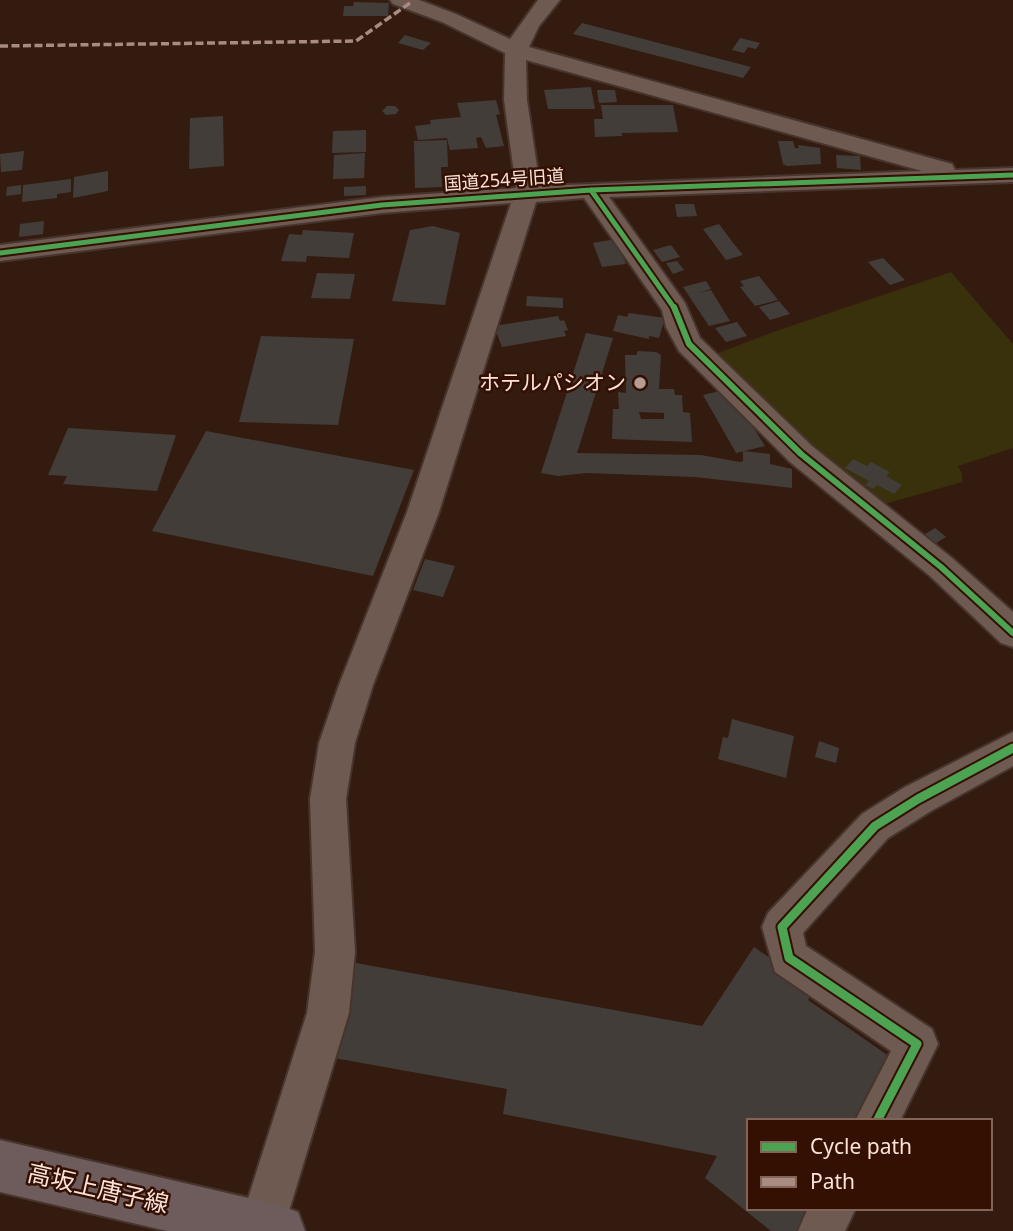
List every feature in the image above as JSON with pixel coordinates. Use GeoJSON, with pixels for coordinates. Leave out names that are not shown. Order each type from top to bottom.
{"type":"FeatureCollection","features":[{"type":"Feature","properties":{"kind":"main road","name":"高坂上唐子線"},"geometry":{"type":"LineString","coordinates":[[0,1166],[270,1229]]}},
{"type":"Feature","properties":{"kind":"street"},"geometry":{"type":"LineString","coordinates":[[400,0],[449,18],[516,50],[1013,188]]}},
{"type":"Feature","properties":{"kind":"street"},"geometry":{"type":"LineString","coordinates":[[270,1229],[328,1013],[334,952],[328,799],[337,743],[423,512],[528,194],[514,71],[516,50],[522,37],[550,0]]}},
{"type":"Feature","properties":{"kind":"street","name":"国道254号旧道"},"geometry":{"type":"LineString","coordinates":[[0,253],[382,205],[591,190],[1013,175]]}},
{"type":"Feature","properties":{"kind":"street"},"geometry":{"type":"LineString","coordinates":[[591,190],[675,309],[688,345],[801,454],[941,568],[1013,632]]}},
{"type":"Feature","properties":{"kind":"street"},"geometry":{"type":"LineString","coordinates":[[878,1119],[916,1044],[789,958],[782,927],[875,826],[918,799],[1013,748]]}},
{"type":"Feature","properties":{"kind":"street"},"geometry":{"type":"LineString","coordinates":[[821,1231],[832,1210]]}},
{"type":"Feature","properties":{"kind":"shaded area"},"geometry":{"type":"Polygon","coordinates":[[[951,272],[1013,344],[1013,448],[958,466],[962,482],[888,503],[867,499],[713,355],[773,332],[951,272]]]}},
{"type":"Feature","properties":{"kind":"building"},"geometry":{"type":"Polygon","coordinates":[[[354,2],[389,3],[388,16],[343,16],[344,6],[353,6],[354,2]]]}},
{"type":"Feature","properties":{"kind":"building"},"geometry":{"type":"Polygon","coordinates":[[[582,23],[751,67],[743,78],[573,34],[582,23]]]}},
{"type":"Feature","properties":{"kind":"building"},"geometry":{"type":"Polygon","coordinates":[[[405,35],[431,43],[423,50],[398,43],[405,35]]]}},
{"type":"Feature","properties":{"kind":"building"},"geometry":{"type":"Polygon","coordinates":[[[740,38],[760,43],[756,49],[748,47],[744,53],[732,50],[740,38]]]}},
{"type":"Feature","properties":{"kind":"building"},"geometry":{"type":"Polygon","coordinates":[[[591,87],[595,109],[548,109],[544,90],[591,87]]]}},
{"type":"Feature","properties":{"kind":"building"},"geometry":{"type":"Polygon","coordinates":[[[597,90],[615,90],[617,102],[599,103],[597,90]]]}},
{"type":"Feature","properties":{"kind":"building"},"geometry":{"type":"Polygon","coordinates":[[[496,100],[500,114],[496,115],[504,146],[486,148],[481,137],[476,138],[478,148],[450,150],[447,138],[418,140],[415,126],[431,124],[430,120],[461,117],[457,103],[496,100]]]}},
{"type":"Feature","properties":{"kind":"building"},"geometry":{"type":"Polygon","coordinates":[[[601,105],[673,105],[678,132],[622,133],[622,136],[595,137],[594,119],[603,119],[601,105]]]}},
{"type":"Feature","properties":{"kind":"building"},"geometry":{"type":"Polygon","coordinates":[[[387,106],[395,106],[399,110],[396,114],[386,115],[382,111],[387,106]]]}},
{"type":"Feature","properties":{"kind":"building"},"geometry":{"type":"Polygon","coordinates":[[[223,116],[224,166],[189,169],[190,118],[223,116]]]}},
{"type":"Feature","properties":{"kind":"building"},"geometry":{"type":"Polygon","coordinates":[[[366,130],[366,152],[332,153],[333,131],[366,130]]]}},
{"type":"Feature","properties":{"kind":"building"},"geometry":{"type":"Polygon","coordinates":[[[447,140],[448,167],[441,167],[442,187],[415,188],[414,141],[447,140]]]}},
{"type":"Feature","properties":{"kind":"building"},"geometry":{"type":"Polygon","coordinates":[[[778,141],[793,141],[795,148],[799,148],[798,145],[820,148],[821,164],[783,164],[778,141]]]}},
{"type":"Feature","properties":{"kind":"building"},"geometry":{"type":"Polygon","coordinates":[[[24,151],[22,170],[1,172],[0,154],[24,151]]]}},
{"type":"Feature","properties":{"kind":"building"},"geometry":{"type":"Polygon","coordinates":[[[365,153],[364,178],[333,179],[334,155],[365,153]]]}},
{"type":"Feature","properties":{"kind":"building"},"geometry":{"type":"Polygon","coordinates":[[[836,155],[860,156],[861,170],[837,168],[836,155]]]}},
{"type":"Feature","properties":{"kind":"building"},"geometry":{"type":"Polygon","coordinates":[[[108,171],[108,191],[73,198],[74,177],[108,171]]]}},
{"type":"Feature","properties":{"kind":"building"},"geometry":{"type":"Polygon","coordinates":[[[71,179],[71,192],[57,194],[57,198],[22,202],[23,185],[71,179]]]}},
{"type":"Feature","properties":{"kind":"building"},"geometry":{"type":"Polygon","coordinates":[[[21,185],[21,194],[6,196],[7,187],[21,185]]]}},
{"type":"Feature","properties":{"kind":"building"},"geometry":{"type":"Polygon","coordinates":[[[366,186],[366,195],[344,196],[344,187],[366,186]]]}},
{"type":"Feature","properties":{"kind":"building"},"geometry":{"type":"Polygon","coordinates":[[[675,204],[694,204],[697,216],[677,217],[675,204]]]}},
{"type":"Feature","properties":{"kind":"building"},"geometry":{"type":"Polygon","coordinates":[[[44,221],[43,234],[19,237],[20,224],[44,221]]]}},
{"type":"Feature","properties":{"kind":"building"},"geometry":{"type":"Polygon","coordinates":[[[719,224],[743,255],[726,260],[703,229],[719,224]]]}},
{"type":"Feature","properties":{"kind":"building"},"geometry":{"type":"Polygon","coordinates":[[[433,226],[460,233],[445,305],[392,301],[410,230],[433,226]]]}},
{"type":"Feature","properties":{"kind":"building"},"geometry":{"type":"Polygon","coordinates":[[[303,230],[354,233],[349,258],[307,256],[306,262],[281,261],[289,234],[302,235],[303,230]]]}},
{"type":"Feature","properties":{"kind":"building"},"geometry":{"type":"Polygon","coordinates":[[[616,239],[626,264],[602,267],[593,243],[616,239]]]}},
{"type":"Feature","properties":{"kind":"building"},"geometry":{"type":"Polygon","coordinates":[[[671,245],[680,257],[662,262],[653,250],[671,245]]]}},
{"type":"Feature","properties":{"kind":"building"},"geometry":{"type":"Polygon","coordinates":[[[883,258],[905,280],[890,285],[868,262],[883,258]]]}},
{"type":"Feature","properties":{"kind":"building"},"geometry":{"type":"Polygon","coordinates":[[[677,261],[684,270],[673,274],[666,263],[677,261]]]}},
{"type":"Feature","properties":{"kind":"building"},"geometry":{"type":"Polygon","coordinates":[[[317,273],[355,274],[350,299],[311,298],[317,273]]]}},
{"type":"Feature","properties":{"kind":"building"},"geometry":{"type":"Polygon","coordinates":[[[759,276],[778,300],[755,306],[740,287],[744,286],[740,281],[759,276]]]}},
{"type":"Feature","properties":{"kind":"building"},"geometry":{"type":"Polygon","coordinates":[[[706,281],[711,289],[698,293],[711,290],[730,321],[709,326],[683,287],[706,281]]]}},
{"type":"Feature","properties":{"kind":"building"},"geometry":{"type":"Polygon","coordinates":[[[527,296],[563,298],[563,308],[526,306],[527,296]]]}},
{"type":"Feature","properties":{"kind":"building"},"geometry":{"type":"Polygon","coordinates":[[[779,301],[790,314],[770,320],[759,307],[779,301]]]}},
{"type":"Feature","properties":{"kind":"building"},"geometry":{"type":"Polygon","coordinates":[[[629,313],[665,318],[659,338],[649,336],[649,339],[613,331],[618,315],[627,317],[629,313]]]}},
{"type":"Feature","properties":{"kind":"building"},"geometry":{"type":"Polygon","coordinates":[[[558,316],[560,321],[564,320],[568,330],[564,331],[566,336],[502,347],[494,326],[558,316]]]}},
{"type":"Feature","properties":{"kind":"building"},"geometry":{"type":"Polygon","coordinates":[[[737,322],[747,336],[726,342],[715,328],[737,322]]]}},
{"type":"Feature","properties":{"kind":"building"},"geometry":{"type":"Polygon","coordinates":[[[586,333],[613,338],[577,453],[701,455],[740,462],[743,461],[743,451],[770,454],[770,464],[792,469],[792,488],[695,477],[587,473],[558,476],[541,473],[586,333]]]}},
{"type":"Feature","properties":{"kind":"building"},"geometry":{"type":"Polygon","coordinates":[[[261,336],[354,339],[338,425],[239,422],[261,336]]]}},
{"type":"Feature","properties":{"kind":"building"},"geometry":{"type":"Polygon","coordinates":[[[638,351],[661,355],[659,389],[674,389],[675,395],[682,395],[683,412],[690,413],[692,442],[612,439],[613,409],[619,409],[618,392],[626,393],[625,355],[636,355],[638,351]],[[639,412],[641,419],[664,419],[664,413],[639,412]]]}},
{"type":"Feature","properties":{"kind":"building"},"geometry":{"type":"Polygon","coordinates":[[[724,390],[743,418],[747,417],[765,446],[736,453],[703,395],[724,390]]]}},
{"type":"Feature","properties":{"kind":"building"},"geometry":{"type":"Polygon","coordinates":[[[68,428],[176,435],[157,491],[63,484],[67,476],[48,475],[68,428]]]}},
{"type":"Feature","properties":{"kind":"building"},"geometry":{"type":"Polygon","coordinates":[[[206,431],[414,470],[373,576],[152,531],[206,431]]]}},
{"type":"Feature","properties":{"kind":"building"},"geometry":{"type":"Polygon","coordinates":[[[853,459],[867,466],[871,462],[890,472],[886,476],[902,485],[894,494],[877,485],[873,489],[865,485],[869,481],[845,468],[853,459]]]}},
{"type":"Feature","properties":{"kind":"building"},"geometry":{"type":"Polygon","coordinates":[[[935,528],[946,537],[930,547],[919,538],[935,528]]]}},
{"type":"Feature","properties":{"kind":"building"},"geometry":{"type":"Polygon","coordinates":[[[425,559],[455,566],[443,597],[413,590],[425,559]]]}},
{"type":"Feature","properties":{"kind":"building"},"geometry":{"type":"Polygon","coordinates":[[[732,719],[794,736],[786,778],[718,759],[723,737],[728,738],[732,719]]]}},
{"type":"Feature","properties":{"kind":"building"},"geometry":{"type":"Polygon","coordinates":[[[819,741],[839,748],[836,763],[815,757],[819,741]]]}},
{"type":"Feature","properties":{"kind":"building"},"geometry":{"type":"Polygon","coordinates":[[[754,947],[814,989],[808,1000],[893,1059],[860,1119],[747,1119],[747,1210],[811,1210],[799,1231],[771,1231],[705,1178],[717,1156],[503,1114],[507,1089],[323,1056],[345,961],[702,1026],[754,947]]]}},
{"type":"Feature","properties":{"kind":"marked path"},"geometry":{"type":"LineString","coordinates":[[0,46],[356,41],[410,3]]}},
{"type":"Feature","properties":{"kind":"cycle path"},"geometry":{"type":"LineString","coordinates":[[0,253],[382,205],[591,190],[1013,175]]}},
{"type":"Feature","properties":{"kind":"cycle path"},"geometry":{"type":"LineString","coordinates":[[591,190],[675,309],[689,344],[801,454],[941,567],[1013,633]]}},
{"type":"Feature","properties":{"kind":"cycle path"},"geometry":{"type":"LineString","coordinates":[[878,1119],[917,1044],[789,958],[782,927],[875,826],[918,799],[1013,748]]}},
{"type":"Feature","properties":{"kind":"place","name":"ホテルパシオン"},"geometry":{"type":"Point","coordinates":[640,383]}}]}
